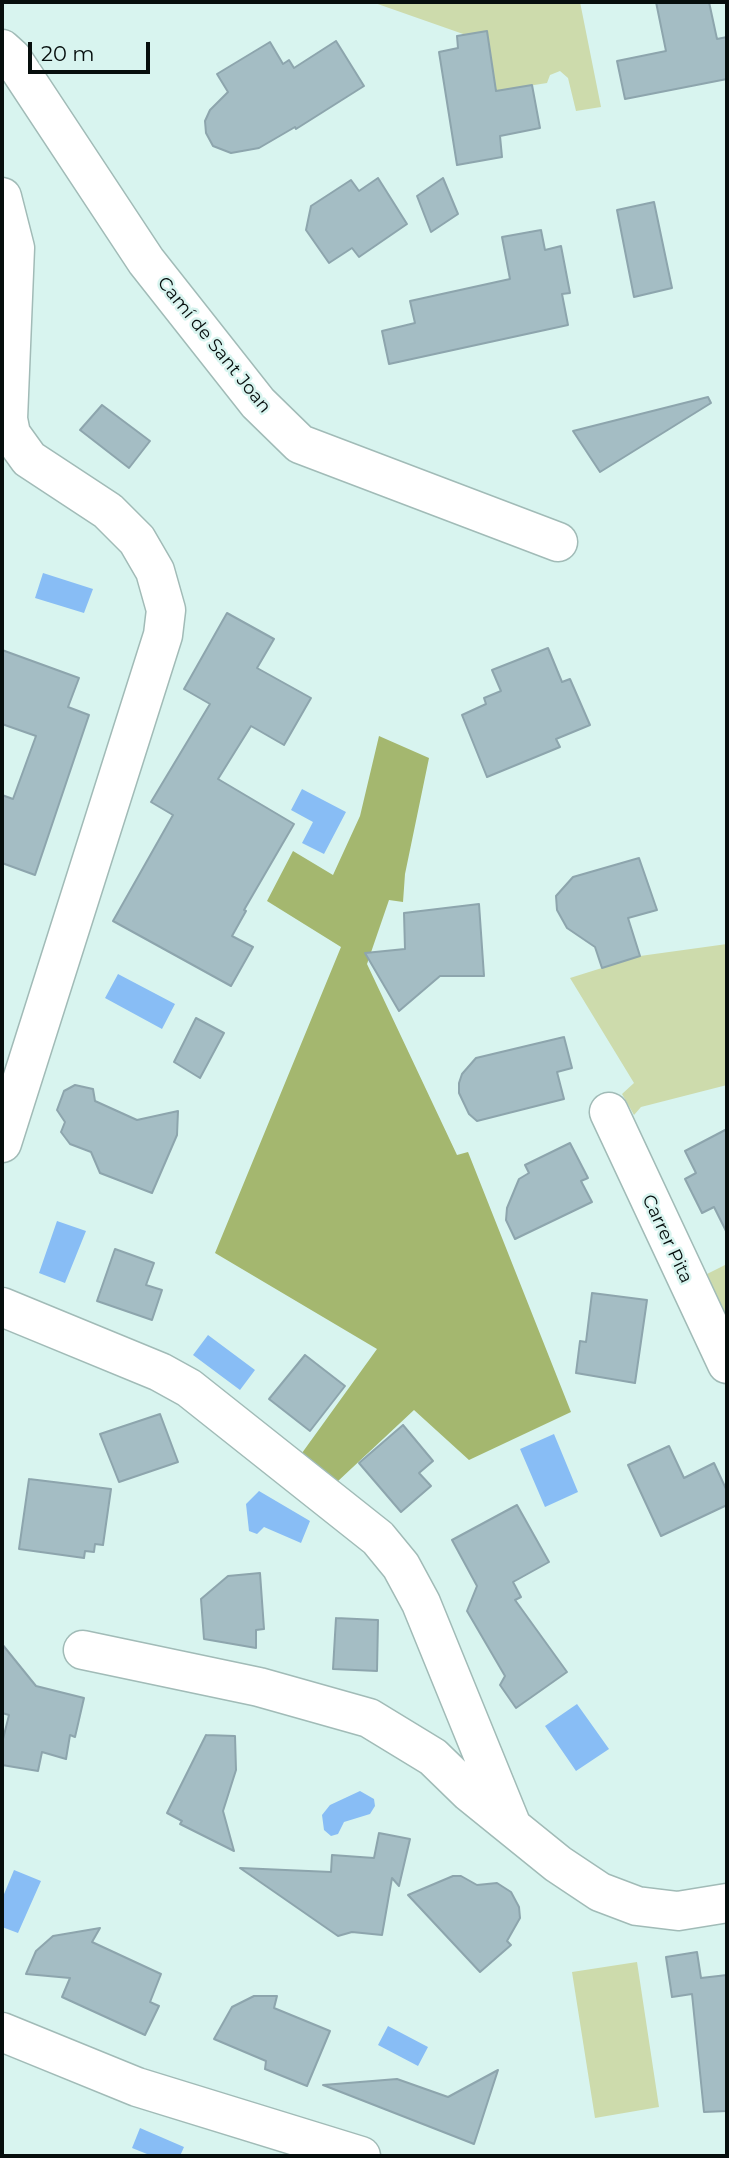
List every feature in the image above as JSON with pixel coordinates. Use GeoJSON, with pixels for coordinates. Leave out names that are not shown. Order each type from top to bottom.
{"type":"FeatureCollection","features":[{"type":"Feature","properties":{"kind":"street","name":"Camí de Sant Joan"},"geometry":{"type":"LineString","coordinates":[[2,49],[12,58],[146,261],[258,403],[300,444],[558,542]]}},
{"type":"Feature","properties":{"kind":"street"},"geometry":{"type":"LineString","coordinates":[[2,197],[15,248],[8,419],[11,434],[29,459],[108,511],[137,540],[155,571],[166,610],[163,635],[2,1143]]}},
{"type":"Feature","properties":{"kind":"street","name":"Carrer Pita"},"geometry":{"type":"LineString","coordinates":[[609,1112],[727,1364]]}},
{"type":"Feature","properties":{"kind":"street"},"geometry":{"type":"LineString","coordinates":[[2,1307],[160,1372],[189,1388],[379,1538],[401,1566],[421,1603],[511,1824]]}},
{"type":"Feature","properties":{"kind":"street"},"geometry":{"type":"LineString","coordinates":[[83,1650],[259,1687],[369,1718],[433,1757],[469,1792],[574,1876],[617,1900],[678,1911],[716,1905]]}},
{"type":"Feature","properties":{"kind":"street"},"geometry":{"type":"LineString","coordinates":[[2,2032],[137,2087],[361,2156]]}},
{"type":"Feature","properties":{"kind":"green space"},"geometry":{"type":"Polygon","coordinates":[[[372,2],[580,2],[601,107],[576,111],[568,78],[560,71],[550,75],[547,83],[496,91],[487,31],[466,35],[372,2]]]}},
{"type":"Feature","properties":{"kind":"green space"},"geometry":{"type":"Polygon","coordinates":[[[379,736],[429,758],[405,874],[403,902],[389,900],[367,964],[457,1155],[468,1152],[571,1412],[469,1460],[414,1410],[337,1482],[302,1453],[377,1349],[215,1253],[341,947],[267,901],[293,851],[333,875],[360,816],[379,736]]]}},
{"type":"Feature","properties":{"kind":"green space"},"geometry":{"type":"Polygon","coordinates":[[[727,944],[727,1085],[641,1107],[634,1115],[622,1094],[634,1083],[570,978],[640,956],[727,944]]]}},
{"type":"Feature","properties":{"kind":"green space"},"geometry":{"type":"Polygon","coordinates":[[[727,1264],[727,1318],[707,1274],[727,1264]]]}},
{"type":"Feature","properties":{"kind":"green space"},"geometry":{"type":"Polygon","coordinates":[[[637,1962],[659,2107],[595,2118],[572,1972],[637,1962]]]}},
{"type":"Feature","properties":{"kind":"water"},"geometry":{"type":"Polygon","coordinates":[[[43,573],[93,589],[84,613],[35,598],[43,573]]]}},
{"type":"Feature","properties":{"kind":"water"},"geometry":{"type":"Polygon","coordinates":[[[302,789],[346,812],[324,854],[302,843],[313,822],[291,810],[302,789]]]}},
{"type":"Feature","properties":{"kind":"water"},"geometry":{"type":"Polygon","coordinates":[[[118,974],[175,1004],[162,1029],[105,998],[118,974]]]}},
{"type":"Feature","properties":{"kind":"water"},"geometry":{"type":"Polygon","coordinates":[[[57,1221],[86,1231],[65,1283],[39,1273],[57,1221]]]}},
{"type":"Feature","properties":{"kind":"water"},"geometry":{"type":"Polygon","coordinates":[[[208,1335],[255,1370],[240,1390],[193,1355],[208,1335]]]}},
{"type":"Feature","properties":{"kind":"water"},"geometry":{"type":"Polygon","coordinates":[[[554,1434],[578,1492],[545,1507],[520,1449],[554,1434]]]}},
{"type":"Feature","properties":{"kind":"water"},"geometry":{"type":"Polygon","coordinates":[[[259,1491],[310,1521],[301,1543],[264,1527],[257,1534],[249,1531],[246,1504],[259,1491]]]}},
{"type":"Feature","properties":{"kind":"water"},"geometry":{"type":"Polygon","coordinates":[[[577,1704],[609,1749],[576,1771],[545,1726],[577,1704]]]}},
{"type":"Feature","properties":{"kind":"water"},"geometry":{"type":"Polygon","coordinates":[[[360,1791],[374,1799],[375,1806],[370,1814],[344,1822],[338,1834],[331,1836],[324,1830],[322,1815],[330,1805],[360,1791]]]}},
{"type":"Feature","properties":{"kind":"water"},"geometry":{"type":"Polygon","coordinates":[[[14,1870],[41,1881],[18,1933],[2,1927],[2,1899],[14,1870]]]}},
{"type":"Feature","properties":{"kind":"water"},"geometry":{"type":"Polygon","coordinates":[[[388,2026],[428,2047],[418,2066],[378,2045],[388,2026]]]}},
{"type":"Feature","properties":{"kind":"water"},"geometry":{"type":"Polygon","coordinates":[[[140,2128],[184,2147],[180,2156],[152,2156],[132,2148],[140,2128]]]}},
{"type":"Feature","properties":{"kind":"building"},"geometry":{"type":"Polygon","coordinates":[[[656,2],[709,2],[717,39],[727,37],[727,79],[625,99],[617,61],[666,51],[656,2]]]}},
{"type":"Feature","properties":{"kind":"building"},"geometry":{"type":"Polygon","coordinates":[[[487,31],[496,91],[532,85],[540,128],[500,136],[502,157],[457,165],[439,52],[458,48],[457,36],[487,31]]]}},
{"type":"Feature","properties":{"kind":"building"},"geometry":{"type":"Polygon","coordinates":[[[336,41],[364,86],[296,129],[295,127],[259,148],[231,153],[213,146],[206,133],[205,121],[210,110],[228,92],[217,74],[270,42],[283,64],[289,60],[294,68],[336,41]]]}},
{"type":"Feature","properties":{"kind":"building"},"geometry":{"type":"Polygon","coordinates":[[[378,178],[407,224],[359,257],[352,248],[329,263],[306,230],[311,206],[351,180],[359,191],[378,178]]]}},
{"type":"Feature","properties":{"kind":"building"},"geometry":{"type":"Polygon","coordinates":[[[443,178],[458,214],[431,232],[417,196],[443,178]]]}},
{"type":"Feature","properties":{"kind":"building"},"geometry":{"type":"Polygon","coordinates":[[[654,202],[672,288],[634,297],[617,210],[654,202]]]}},
{"type":"Feature","properties":{"kind":"building"},"geometry":{"type":"Polygon","coordinates":[[[541,230],[545,250],[561,246],[570,293],[562,294],[568,325],[389,364],[382,331],[415,323],[410,301],[510,279],[502,237],[541,230]]]}},
{"type":"Feature","properties":{"kind":"building"},"geometry":{"type":"Polygon","coordinates":[[[708,397],[711,403],[600,472],[573,431],[708,397]]]}},
{"type":"Feature","properties":{"kind":"building"},"geometry":{"type":"Polygon","coordinates":[[[102,405],[150,441],[129,468],[80,430],[102,405]]]}},
{"type":"Feature","properties":{"kind":"building"},"geometry":{"type":"Polygon","coordinates":[[[227,613],[274,639],[257,668],[311,698],[284,745],[251,726],[218,779],[294,824],[232,936],[253,947],[231,986],[113,921],[173,815],[151,802],[210,704],[184,689],[227,613]]]}},
{"type":"Feature","properties":{"kind":"building"},"geometry":{"type":"Polygon","coordinates":[[[548,648],[562,682],[570,679],[590,725],[556,739],[560,747],[487,777],[462,715],[486,704],[484,698],[501,691],[492,670],[548,648]]]}},
{"type":"Feature","properties":{"kind":"building"},"geometry":{"type":"Polygon","coordinates":[[[2,650],[79,678],[68,707],[89,715],[35,875],[2,863],[2,795],[13,799],[36,736],[2,724],[2,650]]]}},
{"type":"Feature","properties":{"kind":"building"},"geometry":{"type":"Polygon","coordinates":[[[639,858],[657,910],[628,918],[640,956],[602,968],[595,947],[567,928],[557,910],[556,896],[573,877],[639,858]]]}},
{"type":"Feature","properties":{"kind":"building"},"geometry":{"type":"Polygon","coordinates":[[[479,904],[484,976],[440,976],[399,1011],[365,953],[405,949],[404,913],[479,904]]]}},
{"type":"Feature","properties":{"kind":"building"},"geometry":{"type":"Polygon","coordinates":[[[196,1018],[224,1033],[200,1078],[174,1062],[196,1018]]]}},
{"type":"Feature","properties":{"kind":"building"},"geometry":{"type":"Polygon","coordinates":[[[564,1037],[572,1068],[557,1072],[564,1099],[477,1121],[469,1114],[459,1093],[459,1083],[462,1074],[476,1058],[564,1037]]]}},
{"type":"Feature","properties":{"kind":"building"},"geometry":{"type":"Polygon","coordinates":[[[75,1085],[93,1089],[95,1101],[137,1120],[178,1111],[177,1135],[152,1193],[100,1173],[91,1152],[70,1144],[61,1132],[65,1122],[57,1110],[64,1091],[75,1085]]]}},
{"type":"Feature","properties":{"kind":"building"},"geometry":{"type":"Polygon","coordinates":[[[727,1129],[727,1233],[714,1207],[702,1213],[685,1179],[696,1173],[685,1151],[727,1129]]]}},
{"type":"Feature","properties":{"kind":"building"},"geometry":{"type":"Polygon","coordinates":[[[570,1143],[588,1178],[581,1181],[592,1202],[515,1239],[506,1220],[507,1208],[519,1179],[529,1173],[525,1165],[570,1143]]]}},
{"type":"Feature","properties":{"kind":"building"},"geometry":{"type":"Polygon","coordinates":[[[115,1249],[154,1263],[146,1285],[162,1290],[152,1320],[97,1301],[115,1249]]]}},
{"type":"Feature","properties":{"kind":"building"},"geometry":{"type":"Polygon","coordinates":[[[592,1293],[647,1300],[635,1383],[576,1373],[580,1341],[586,1342],[592,1293]]]}},
{"type":"Feature","properties":{"kind":"building"},"geometry":{"type":"Polygon","coordinates":[[[305,1355],[345,1386],[310,1431],[269,1399],[305,1355]]]}},
{"type":"Feature","properties":{"kind":"building"},"geometry":{"type":"Polygon","coordinates":[[[160,1414],[178,1462],[119,1482],[100,1434],[160,1414]]]}},
{"type":"Feature","properties":{"kind":"building"},"geometry":{"type":"Polygon","coordinates":[[[403,1425],[433,1461],[419,1473],[431,1486],[401,1512],[359,1463],[403,1425]]]}},
{"type":"Feature","properties":{"kind":"building"},"geometry":{"type":"Polygon","coordinates":[[[669,1446],[684,1478],[714,1463],[727,1491],[727,1505],[661,1536],[628,1465],[669,1446]]]}},
{"type":"Feature","properties":{"kind":"building"},"geometry":{"type":"Polygon","coordinates":[[[29,1479],[111,1489],[103,1545],[95,1544],[94,1552],[85,1551],[84,1558],[19,1549],[29,1479]]]}},
{"type":"Feature","properties":{"kind":"building"},"geometry":{"type":"Polygon","coordinates":[[[517,1505],[549,1562],[513,1582],[521,1597],[515,1600],[567,1672],[516,1708],[500,1685],[505,1676],[467,1611],[477,1586],[452,1540],[517,1505]]]}},
{"type":"Feature","properties":{"kind":"building"},"geometry":{"type":"Polygon","coordinates":[[[260,1573],[264,1629],[256,1630],[256,1648],[204,1639],[201,1599],[228,1576],[260,1573]]]}},
{"type":"Feature","properties":{"kind":"building"},"geometry":{"type":"Polygon","coordinates":[[[336,1618],[378,1620],[377,1671],[333,1669],[336,1618]]]}},
{"type":"Feature","properties":{"kind":"building"},"geometry":{"type":"Polygon","coordinates":[[[2,1644],[36,1686],[84,1698],[75,1737],[70,1735],[66,1759],[42,1752],[38,1771],[2,1765],[2,1743],[9,1715],[2,1713],[2,1644]]]}},
{"type":"Feature","properties":{"kind":"building"},"geometry":{"type":"Polygon","coordinates":[[[206,1735],[235,1736],[236,1770],[223,1811],[234,1851],[180,1824],[182,1821],[167,1813],[206,1735]]]}},
{"type":"Feature","properties":{"kind":"building"},"geometry":{"type":"Polygon","coordinates":[[[379,1833],[410,1839],[399,1886],[392,1878],[382,1935],[352,1932],[338,1936],[240,1868],[331,1872],[332,1855],[374,1858],[379,1833]]]}},
{"type":"Feature","properties":{"kind":"building"},"geometry":{"type":"Polygon","coordinates":[[[453,1876],[461,1876],[477,1885],[497,1883],[511,1892],[519,1907],[520,1918],[507,1941],[511,1945],[480,1972],[408,1895],[453,1876]]]}},
{"type":"Feature","properties":{"kind":"building"},"geometry":{"type":"Polygon","coordinates":[[[100,1928],[92,1942],[161,1974],[150,2002],[159,2006],[145,2035],[62,1997],[70,1978],[26,1974],[36,1951],[53,1936],[100,1928]]]}},
{"type":"Feature","properties":{"kind":"building"},"geometry":{"type":"Polygon","coordinates":[[[697,1952],[701,1978],[727,1975],[727,2111],[704,2112],[692,1994],[672,1997],[666,1957],[697,1952]]]}},
{"type":"Feature","properties":{"kind":"building"},"geometry":{"type":"Polygon","coordinates":[[[254,1996],[277,1996],[274,2008],[330,2031],[307,2086],[265,2069],[266,2061],[214,2039],[232,2007],[254,1996]]]}},
{"type":"Feature","properties":{"kind":"building"},"geometry":{"type":"Polygon","coordinates":[[[498,2070],[474,2144],[323,2085],[397,2079],[448,2097],[498,2070]]]}}]}
